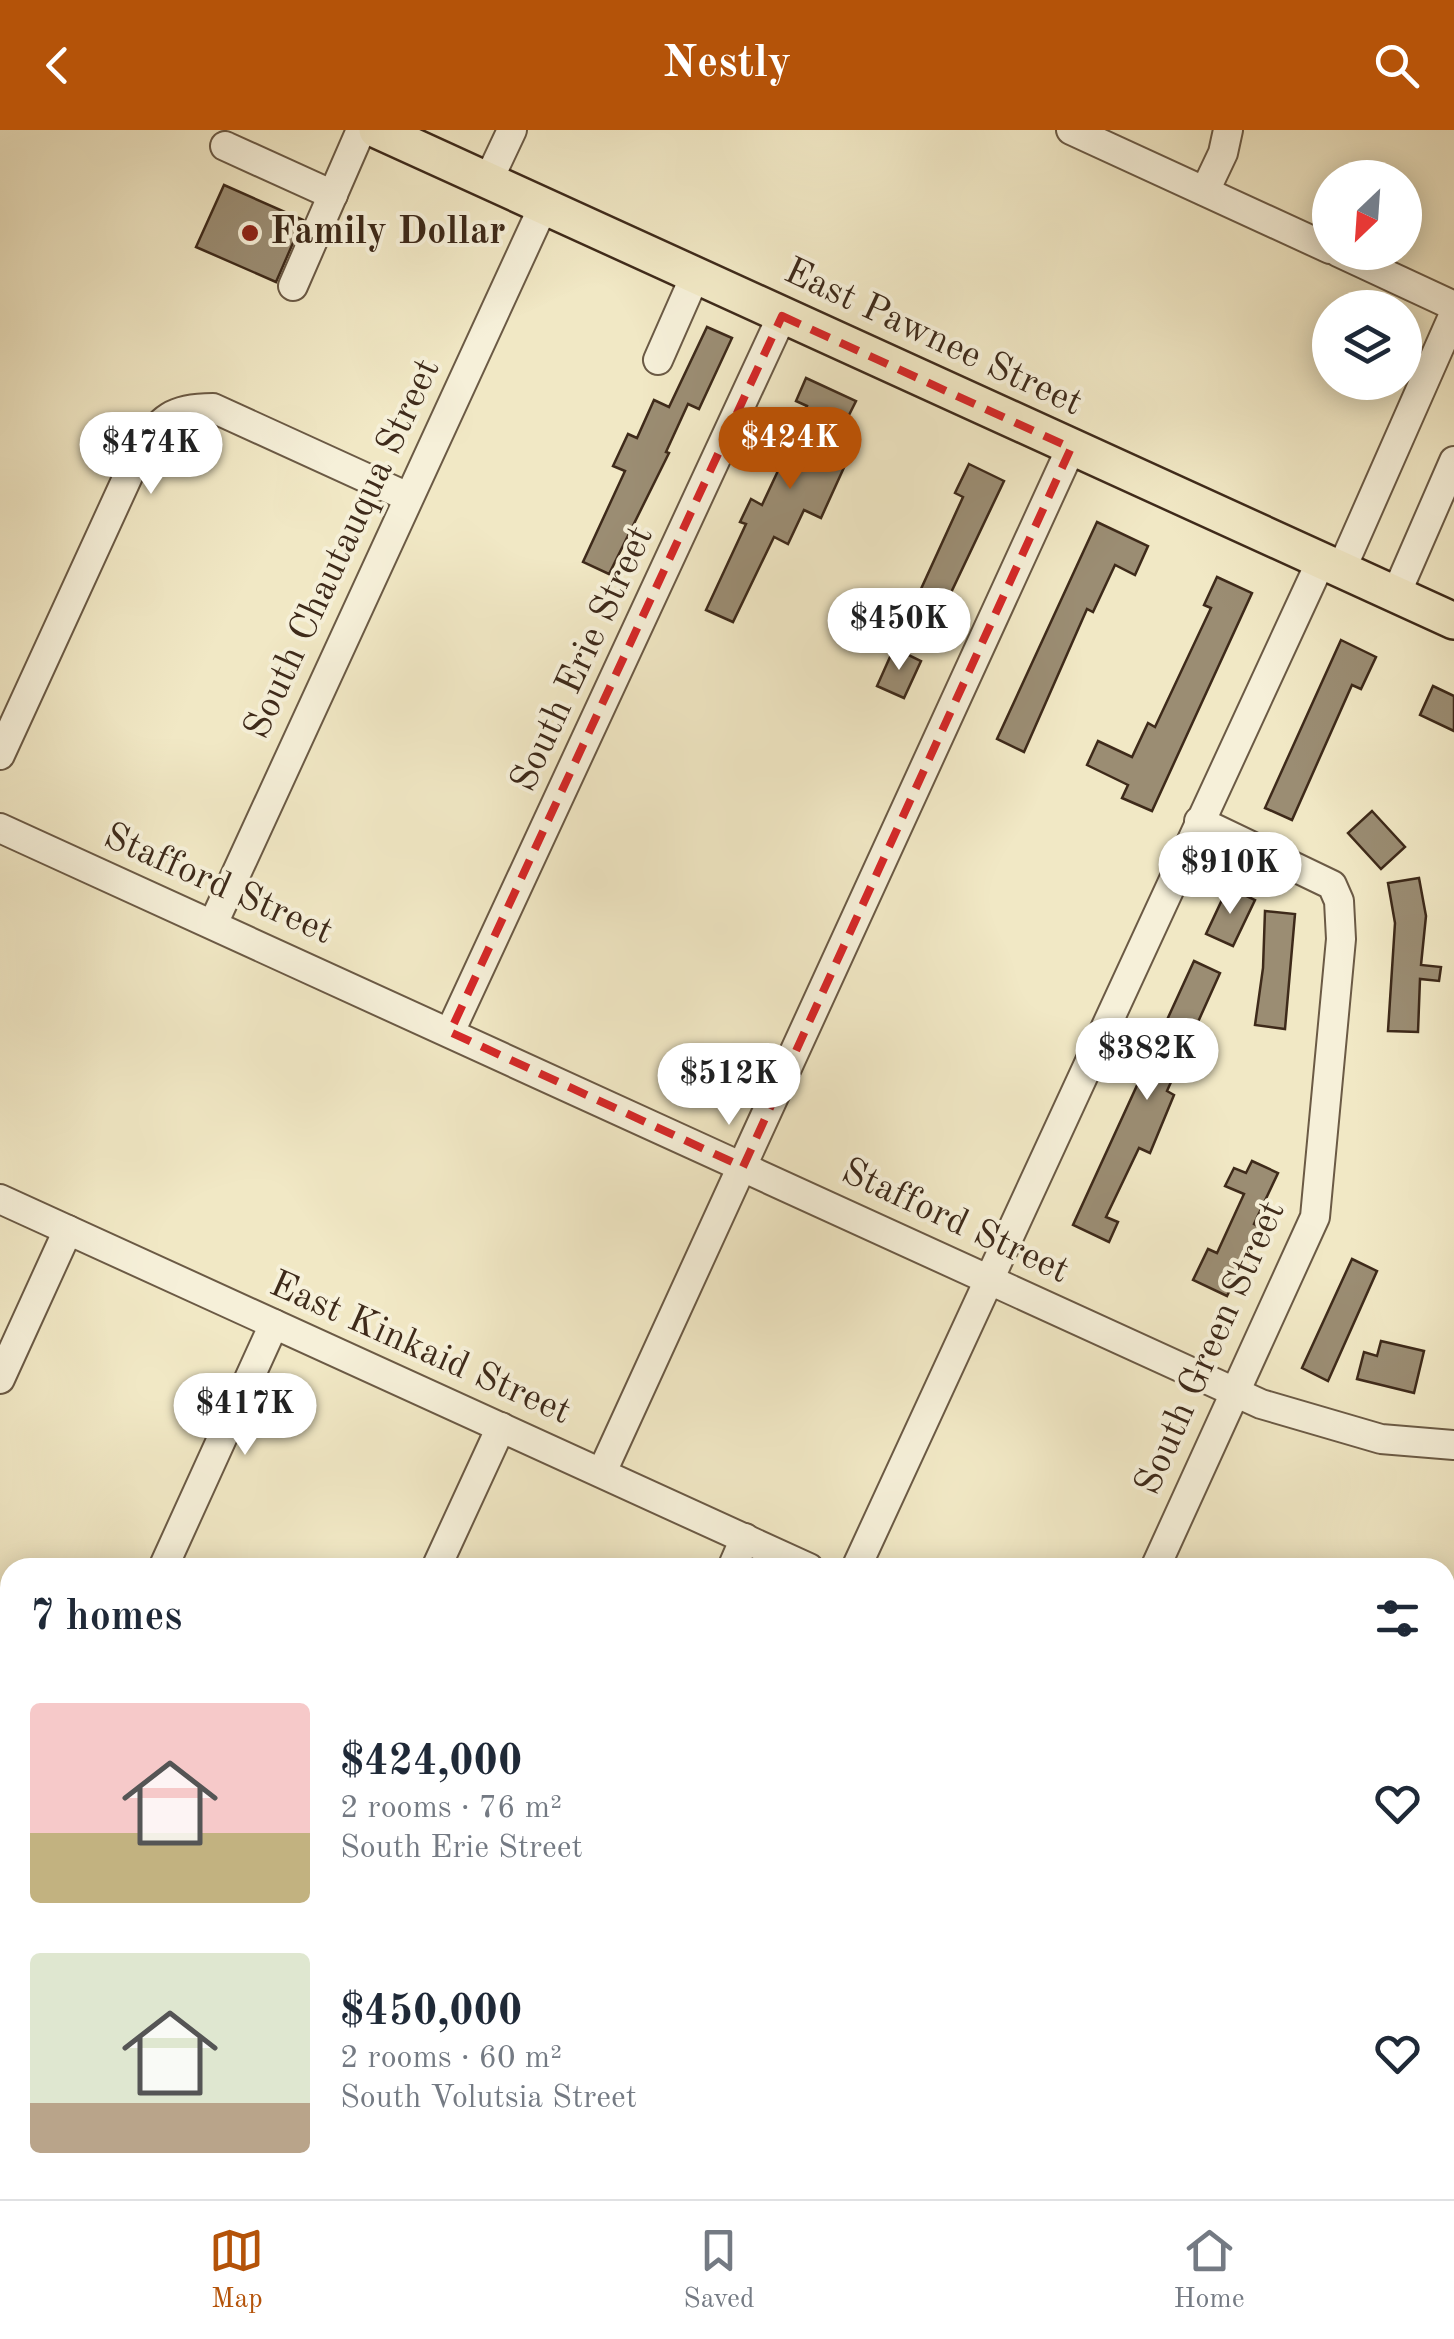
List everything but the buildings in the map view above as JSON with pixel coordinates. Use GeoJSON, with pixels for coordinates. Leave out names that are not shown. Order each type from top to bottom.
{"type":"FeatureCollection","features":[{"type":"Feature","properties":{"kind":"main road","name":"East Pawnee Street"},"geometry":{"type":"LineString","coordinates":[[399,135],[488,182],[1071,448],[1396,594],[1451,613]]}},
{"type":"Feature","properties":{"kind":"street"},"geometry":{"type":"LineString","coordinates":[[292,286],[361,130]]}},
{"type":"Feature","properties":{"kind":"street"},"geometry":{"type":"LineString","coordinates":[[1071,130],[1312,241]]}},
{"type":"Feature","properties":{"kind":"street"},"geometry":{"type":"LineString","coordinates":[[1205,191],[1228,130]]}},
{"type":"Feature","properties":{"kind":"street"},"geometry":{"type":"LineString","coordinates":[[488,182],[506,132]]}},
{"type":"Feature","properties":{"kind":"street"},"geometry":{"type":"LineString","coordinates":[[225,146],[333,195]]}},
{"type":"Feature","properties":{"kind":"street","name":"South Chautauqua Street"},"geometry":{"type":"LineString","coordinates":[[213,924],[543,207]]}},
{"type":"Feature","properties":{"kind":"street"},"geometry":{"type":"LineString","coordinates":[[1377,270],[1454,306]]}},
{"type":"Feature","properties":{"kind":"street"},"geometry":{"type":"LineString","coordinates":[[658,360],[696,276]]}},
{"type":"Feature","properties":{"kind":"street"},"geometry":{"type":"LineString","coordinates":[[861,1558],[1200,821],[1454,314]]}},
{"type":"Feature","properties":{"kind":"street","name":"South Erie Street"},"geometry":{"type":"LineString","coordinates":[[450,1032],[782,316]]}},
{"type":"Feature","properties":{"kind":"street"},"geometry":{"type":"LineString","coordinates":[[0,755],[140,450],[168,416],[186,408],[213,408],[408,496]]}},
{"type":"Feature","properties":{"kind":"street"},"geometry":{"type":"LineString","coordinates":[[602,1472],[1071,448]]}},
{"type":"Feature","properties":{"kind":"street"},"geometry":{"type":"LineString","coordinates":[[1396,594],[1454,461]]}},
{"type":"Feature","properties":{"kind":"street","name":"South Green Street"},"geometry":{"type":"LineString","coordinates":[[1161,1558],[1315,1217],[1342,939],[1341,916],[1332,885],[1200,821]]}},
{"type":"Feature","properties":{"kind":"street","name":"Stafford Street"},"geometry":{"type":"LineString","coordinates":[[0,828],[1260,1404],[1382,1439],[1454,1445]]}},
{"type":"Feature","properties":{"kind":"street","name":"East Kinkaid Street"},"geometry":{"type":"LineString","coordinates":[[0,1199],[788,1558]]}},
{"type":"Feature","properties":{"kind":"street"},"geometry":{"type":"LineString","coordinates":[[0,1379],[68,1230]]}},
{"type":"Feature","properties":{"kind":"street"},"geometry":{"type":"LineString","coordinates":[[168,1558],[274,1324]]}},
{"type":"Feature","properties":{"kind":"street"},"geometry":{"type":"LineString","coordinates":[[441,1558],[501,1427]]}},
{"type":"Feature","properties":{"kind":"street"},"geometry":{"type":"LineString","coordinates":[[737,1558],[746,1538]]}},
{"type":"Feature","properties":{"kind":"highlighted area"},"geometry":{"type":"Polygon","coordinates":[[[782,316],[1071,448],[743,1167],[450,1032],[782,316]]]}},
{"type":"Feature","properties":{"kind":"place","name":"Family Dollar"},"geometry":{"type":"Point","coordinates":[250,233]}}]}
